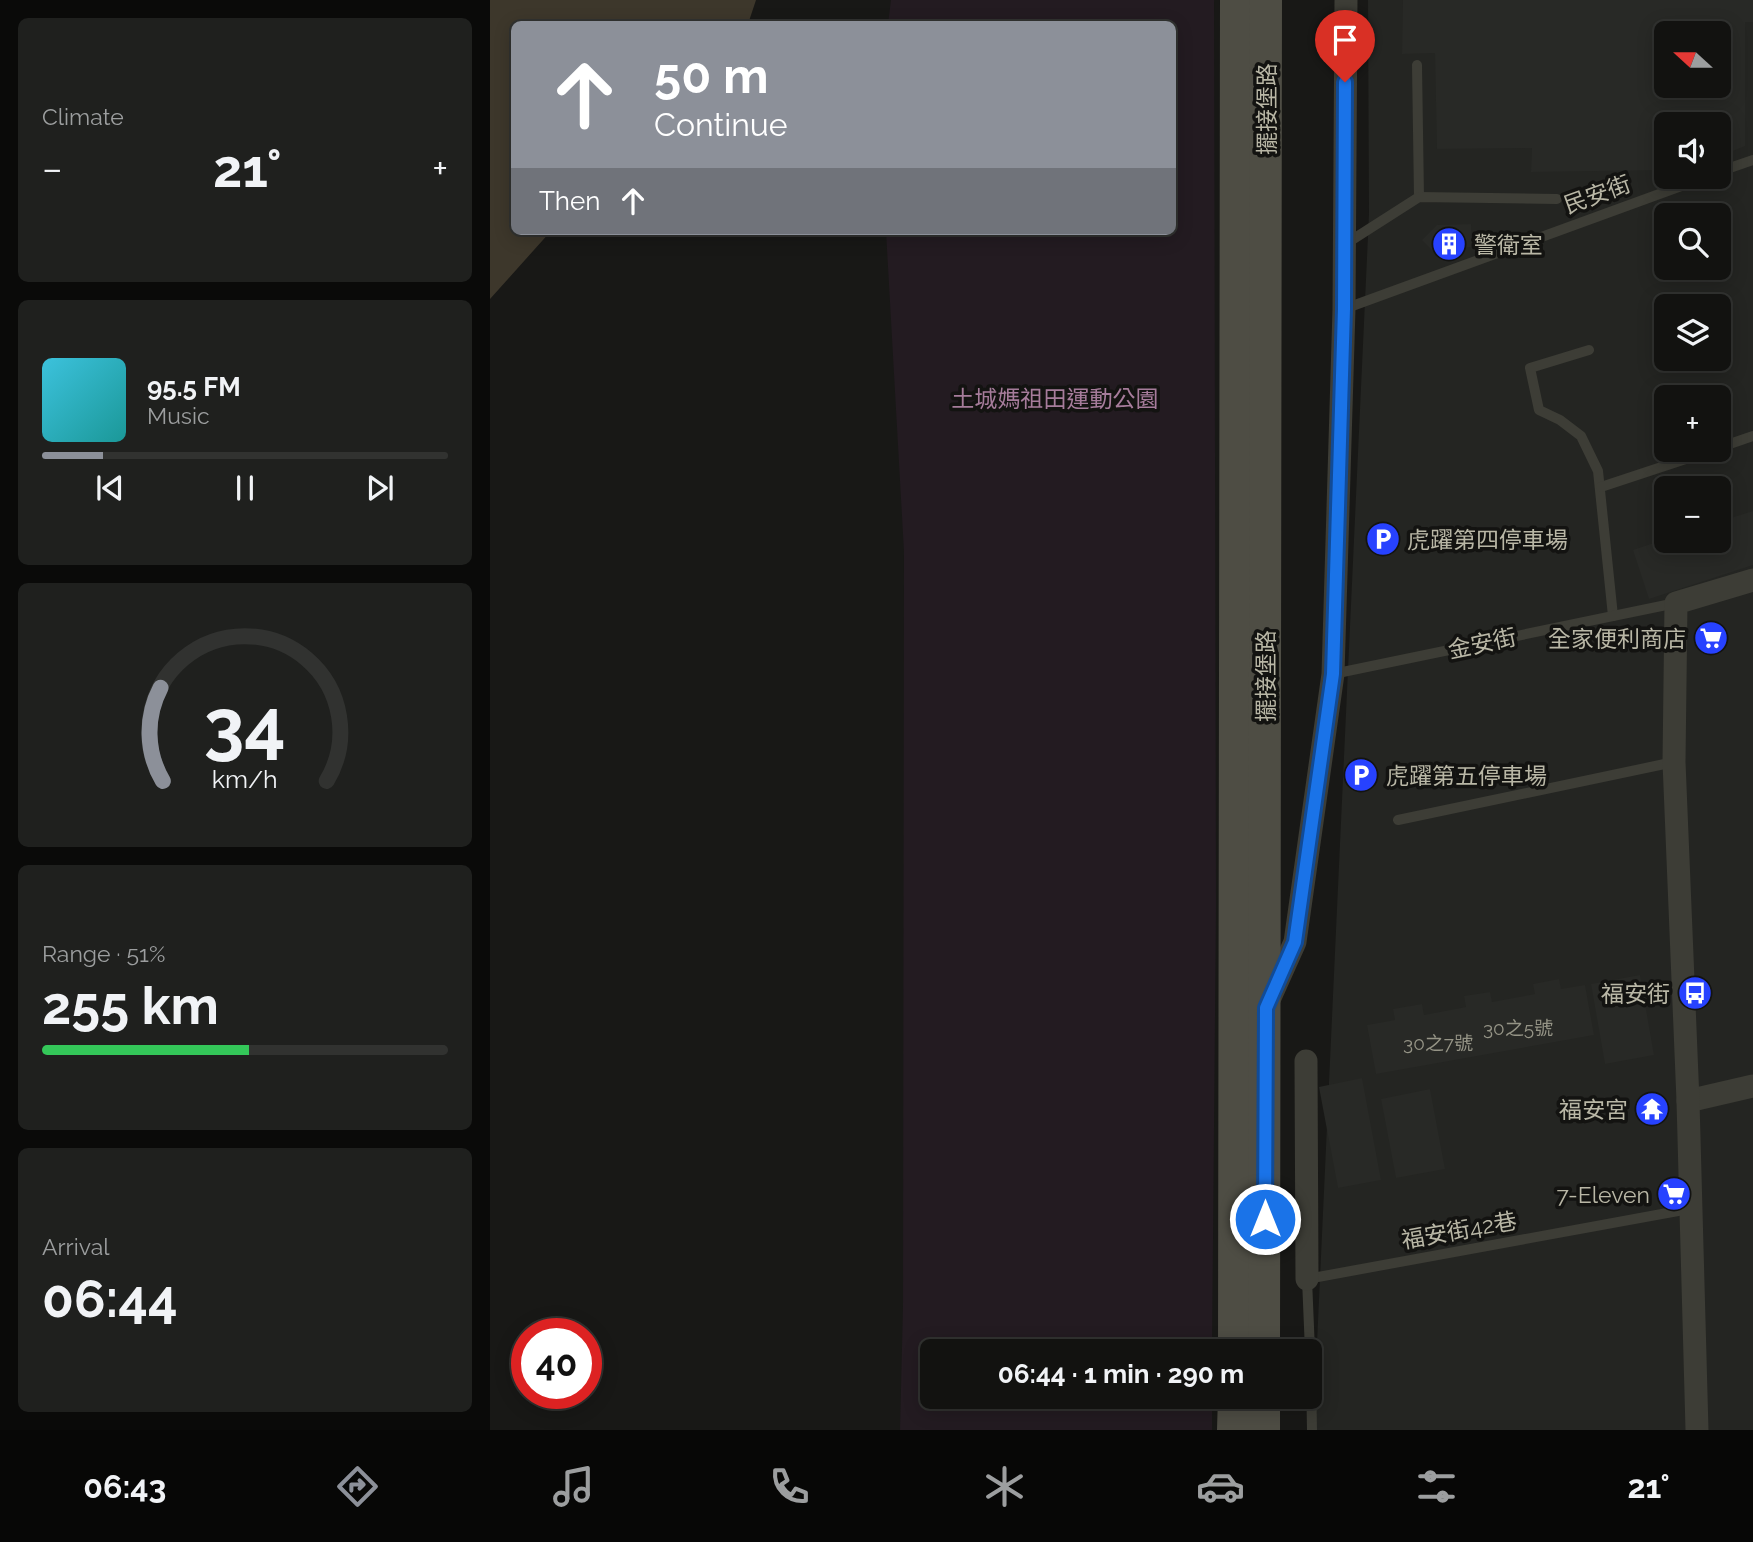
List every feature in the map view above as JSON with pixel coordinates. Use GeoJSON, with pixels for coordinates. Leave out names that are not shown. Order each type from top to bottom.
{"type":"FeatureCollection","features":[{"type":"Feature","properties":{"kind":"street","name":"擺接堡路"},"geometry":{"type":"LineString","coordinates":[[1234,1339],[1236,0]]}},
{"type":"Feature","properties":{"kind":"street","name":"擺接堡路"},"geometry":{"type":"LineString","coordinates":[[1264,1339],[1266,0]]}},
{"type":"Feature","properties":{"kind":"street"},"geometry":{"type":"LineString","coordinates":[[1266,1008],[1295,942],[1333,674],[1344,309],[1346,0]]}},
{"type":"Feature","properties":{"kind":"street","name":"金安街"},"geometry":{"type":"LineString","coordinates":[[1676,603],[1753,580]]}},
{"type":"Feature","properties":{"kind":"street"},"geometry":{"type":"LineString","coordinates":[[1676,603],[1674,762],[1688,1101],[1696,1430]]}},
{"type":"Feature","properties":{"kind":"street"},"geometry":{"type":"LineString","coordinates":[[1306,1061],[1307,1279]]}},
{"type":"Feature","properties":{"kind":"street"},"geometry":{"type":"LineString","coordinates":[[1688,1101],[1753,1086]]}},
{"type":"Feature","properties":{"kind":"street"},"geometry":{"type":"LineString","coordinates":[[1233,1430],[1234,1409]]}},
{"type":"Feature","properties":{"kind":"street"},"geometry":{"type":"LineString","coordinates":[[1264,1409],[1264,1430]]}},
{"type":"Feature","properties":{"kind":"lane"},"geometry":{"type":"LineString","coordinates":[[1417,65],[1419,197]]}},
{"type":"Feature","properties":{"kind":"lane"},"geometry":{"type":"LineString","coordinates":[[1731,168],[1753,160]]}},
{"type":"Feature","properties":{"kind":"lane","name":"民安街"},"geometry":{"type":"LineString","coordinates":[[1344,309],[1673,189]]}},
{"type":"Feature","properties":{"kind":"lane"},"geometry":{"type":"LineString","coordinates":[[1344,244],[1419,197],[1557,199]]}},
{"type":"Feature","properties":{"kind":"lane"},"geometry":{"type":"LineString","coordinates":[[1589,350],[1530,368],[1539,410],[1560,420],[1581,436],[1598,471],[1613,616]]}},
{"type":"Feature","properties":{"kind":"lane"},"geometry":{"type":"LineString","coordinates":[[1731,444],[1753,436]]}},
{"type":"Feature","properties":{"kind":"lane"},"geometry":{"type":"LineString","coordinates":[[1601,487],[1677,462]]}},
{"type":"Feature","properties":{"kind":"lane","name":"金安街"},"geometry":{"type":"LineString","coordinates":[[1333,674],[1676,603]]}},
{"type":"Feature","properties":{"kind":"lane"},"geometry":{"type":"LineString","coordinates":[[1398,820],[1674,762]]}},
{"type":"Feature","properties":{"kind":"lane","name":"福安街42巷"},"geometry":{"type":"LineString","coordinates":[[1307,1279],[1689,1209]]}},
{"type":"Feature","properties":{"kind":"lane"},"geometry":{"type":"LineString","coordinates":[[1307,1279],[1310,1339]]}},
{"type":"Feature","properties":{"kind":"lane"},"geometry":{"type":"LineString","coordinates":[[1312,1409],[1312,1430]]}},
{"type":"Feature","properties":{"kind":"shaded area"},"geometry":{"type":"Polygon","coordinates":[[[490,0],[756,0],[749,21],[511,21],[511,235],[547,235],[490,299],[490,0]]]}},
{"type":"Feature","properties":{"kind":"shaded area"},"geometry":{"type":"Polygon","coordinates":[[[1368,0],[1753,0],[1753,1430],[1313,1430],[1314,1409],[1322,1409],[1322,1339],[1317,1339],[1369,214],[1368,0]]]}},
{"type":"Feature","properties":{"kind":"green space","name":"土城媽祖田運動公園"},"geometry":{"type":"Polygon","coordinates":[[[891,0],[1214,0],[1216,905],[1212,1339],[920,1339],[920,1409],[1212,1409],[1212,1430],[900,1430],[903,1306],[904,552],[886,235],[1176,235],[1176,21],[888,21],[891,0]]]}},
{"type":"Feature","properties":{"kind":"building"},"geometry":{"type":"Polygon","coordinates":[[[1403,0],[1753,0],[1753,22],[1745,22],[1745,146],[1731,152],[1731,112],[1654,112],[1654,170],[1531,172],[1532,148],[1437,149],[1435,53],[1402,54],[1403,0]]]}},
{"type":"Feature","properties":{"kind":"building","name":"警衛室"},"geometry":{"type":"Polygon","coordinates":[[[1471,224],[1472,247],[1448,249],[1439,257],[1422,240],[1437,225],[1471,224]]]}},
{"type":"Feature","properties":{"kind":"building"},"geometry":{"type":"Polygon","coordinates":[[[1753,511],[1753,565],[1649,599],[1633,550],[1654,543],[1654,553],[1731,553],[1731,518],[1753,511]]]}},
{"type":"Feature","properties":{"kind":"building"},"geometry":{"type":"Polygon","coordinates":[[[1640,975],[1654,1055],[1605,1064],[1591,984],[1640,975]]]}},
{"type":"Feature","properties":{"kind":"building"},"geometry":{"type":"Polygon","coordinates":[[[1559,979],[1561,989],[1585,985],[1594,1035],[1376,1074],[1367,1025],[1395,1020],[1393,1009],[1422,1004],[1424,1015],[1466,1007],[1464,996],[1490,992],[1492,1002],[1535,994],[1533,984],[1559,979]]]}},
{"type":"Feature","properties":{"kind":"building"},"geometry":{"type":"Polygon","coordinates":[[[1362,1078],[1381,1180],[1338,1188],[1319,1087],[1362,1078]]]}},
{"type":"Feature","properties":{"kind":"building"},"geometry":{"type":"Polygon","coordinates":[[[1430,1089],[1445,1169],[1396,1178],[1381,1099],[1430,1089]]]}},
{"type":"Feature","properties":{"kind":"place","name":"警衛室"},"geometry":{"type":"Point","coordinates":[1449,244]}},
{"type":"Feature","properties":{"kind":"place","name":"虎躍第四停車場"},"geometry":{"type":"Point","coordinates":[1383,539]}},
{"type":"Feature","properties":{"kind":"place","name":"全家便利商店"},"geometry":{"type":"Point","coordinates":[1711,638]}},
{"type":"Feature","properties":{"kind":"place","name":"虎躍第五停車場"},"geometry":{"type":"Point","coordinates":[1361,775]}},
{"type":"Feature","properties":{"kind":"place","name":"福安街"},"geometry":{"type":"Point","coordinates":[1695,993]}},
{"type":"Feature","properties":{"kind":"place","name":"福安宮"},"geometry":{"type":"Point","coordinates":[1652,1109]}},
{"type":"Feature","properties":{"kind":"place","name":"7-Eleven"},"geometry":{"type":"Point","coordinates":[1674,1194]}},
{"type":"Feature","properties":{"kind":"route"},"geometry":{"type":"LineString","coordinates":[[1265,1219],[1266,1008],[1295,942],[1333,674],[1344,309],[1345,82]]}}]}
